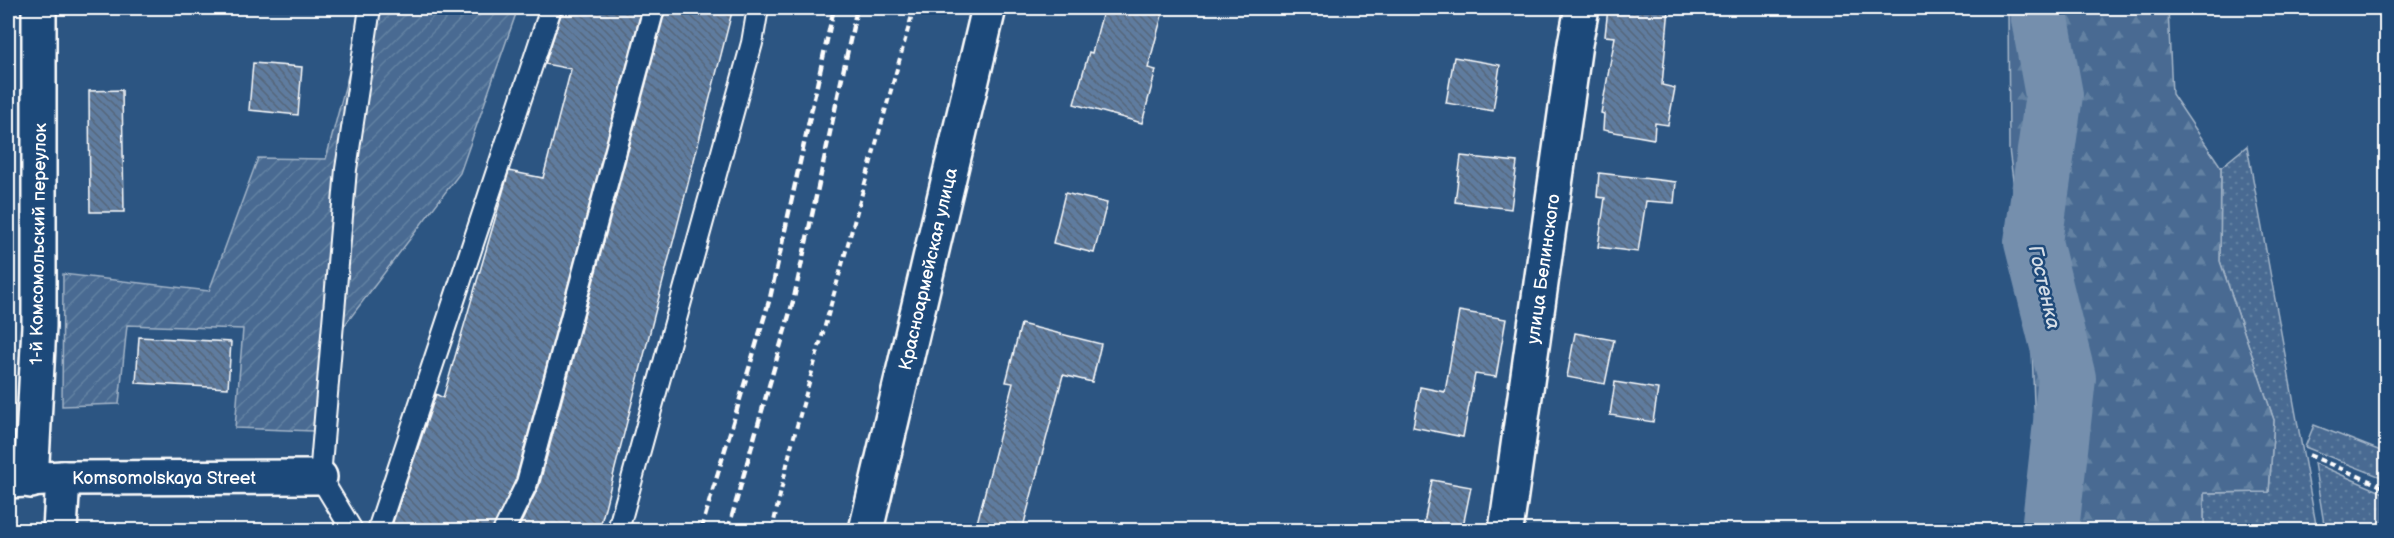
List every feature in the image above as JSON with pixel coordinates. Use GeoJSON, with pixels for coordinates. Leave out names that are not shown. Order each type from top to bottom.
{"type":"FeatureCollection","features":[{"type":"Feature","properties":{"kind":"street","name":"1-й Комсомольский переулок"},"geometry":{"type":"LineString","coordinates":[[19,481],[39,326],[39,8]]}},
{"type":"Feature","properties":{"kind":"street","name":"Красноармейская улица"},"geometry":{"type":"LineString","coordinates":[[866,531],[989,8]]}},
{"type":"Feature","properties":{"kind":"street","name":"улица Белинского"},"geometry":{"type":"LineString","coordinates":[[1506,531],[1582,8]]}},
{"type":"Feature","properties":{"kind":"street","name":"Komsomolskaya Street"},"geometry":{"type":"LineString","coordinates":[[19,481],[63,478],[320,477]]}},
{"type":"Feature","properties":{"kind":"street"},"geometry":{"type":"LineString","coordinates":[[60,531],[63,478]]}},
{"type":"Feature","properties":{"kind":"lane"},"geometry":{"type":"LineString","coordinates":[[352,531],[320,477],[346,169],[370,8]]}},
{"type":"Feature","properties":{"kind":"lane"},"geometry":{"type":"LineString","coordinates":[[378,531],[551,8]]}},
{"type":"Feature","properties":{"kind":"lane"},"geometry":{"type":"LineString","coordinates":[[504,531],[527,483],[654,8]]}},
{"type":"Feature","properties":{"kind":"lane"},"geometry":{"type":"LineString","coordinates":[[618,531],[753,43],[758,8]]}},
{"type":"Feature","properties":{"kind":"path"},"geometry":{"type":"LineString","coordinates":[[772,531],[791,447],[915,8]]}},
{"type":"Feature","properties":{"kind":"path"},"geometry":{"type":"LineString","coordinates":[[2309,455],[2386,488]]}},
{"type":"Feature","properties":{"kind":"green space"},"geometry":{"type":"Polygon","coordinates":[[[366,8],[518,8],[460,173],[344,326],[313,431],[235,428],[243,329],[127,325],[119,404],[62,406],[63,274],[209,291],[258,158],[326,159],[366,8]]]}},
{"type":"Feature","properties":{"kind":"green space"},"geometry":{"type":"Polygon","coordinates":[[[2008,8],[2168,8],[2172,94],[2221,167],[2220,261],[2274,420],[2269,492],[2204,493],[2204,530],[2036,530],[2037,486],[2031,321],[2009,149],[2008,8]]]}},
{"type":"Feature","properties":{"kind":"green space"},"geometry":{"type":"Polygon","coordinates":[[[2247,146],[2317,530],[2204,530],[2204,493],[2269,492],[2274,420],[2220,261],[2221,167],[2247,146]]]}},
{"type":"Feature","properties":{"kind":"green space"},"geometry":{"type":"Polygon","coordinates":[[[2314,425],[2386,453],[2386,479],[2305,447],[2314,425]]]}},
{"type":"Feature","properties":{"kind":"green space"},"geometry":{"type":"Polygon","coordinates":[[[2314,463],[2386,494],[2386,530],[2325,530],[2314,463]]]}},
{"type":"Feature","properties":{"kind":"building"},"geometry":{"type":"Polygon","coordinates":[[[563,8],[642,8],[516,479],[492,531],[390,531],[436,394],[443,398],[509,171],[543,178],[571,69],[545,64],[563,8]]]}},
{"type":"Feature","properties":{"kind":"building"},"geometry":{"type":"Polygon","coordinates":[[[666,8],[733,8],[599,531],[517,531],[539,486],[666,8]]]}},
{"type":"Feature","properties":{"kind":"building"},"geometry":{"type":"Polygon","coordinates":[[[1104,8],[1164,8],[1148,68],[1156,70],[1142,123],[1074,104],[1089,52],[1092,53],[1104,8]]]}},
{"type":"Feature","properties":{"kind":"building"},"geometry":{"type":"Polygon","coordinates":[[[1608,8],[1669,8],[1662,85],[1675,88],[1668,125],[1655,123],[1654,139],[1603,130],[1604,114],[1601,113],[1615,37],[1605,36],[1608,8]]]}},
{"type":"Feature","properties":{"kind":"building"},"geometry":{"type":"Polygon","coordinates":[[[1454,57],[1500,65],[1493,111],[1446,103],[1454,57]]]}},
{"type":"Feature","properties":{"kind":"building"},"geometry":{"type":"Polygon","coordinates":[[[253,63],[302,67],[298,115],[249,110],[253,63]]]}},
{"type":"Feature","properties":{"kind":"building"},"geometry":{"type":"Polygon","coordinates":[[[122,90],[124,212],[90,212],[89,91],[122,90]]]}},
{"type":"Feature","properties":{"kind":"building"},"geometry":{"type":"Polygon","coordinates":[[[1461,156],[1517,162],[1511,209],[1455,202],[1461,156]]]}},
{"type":"Feature","properties":{"kind":"building"},"geometry":{"type":"Polygon","coordinates":[[[1599,173],[1676,182],[1674,203],[1646,201],[1638,252],[1598,247],[1605,198],[1597,197],[1599,173]]]}},
{"type":"Feature","properties":{"kind":"building"},"geometry":{"type":"Polygon","coordinates":[[[1065,193],[1107,203],[1094,253],[1053,243],[1065,193]]]}},
{"type":"Feature","properties":{"kind":"building"},"geometry":{"type":"Polygon","coordinates":[[[1459,311],[1506,319],[1496,377],[1475,374],[1463,437],[1413,427],[1420,387],[1445,392],[1459,311]]]}},
{"type":"Feature","properties":{"kind":"building"},"geometry":{"type":"Polygon","coordinates":[[[1021,324],[1101,344],[1092,382],[1063,375],[1022,531],[1004,531],[977,523],[1013,383],[1006,382],[1021,324]]]}},
{"type":"Feature","properties":{"kind":"building"},"geometry":{"type":"Polygon","coordinates":[[[1575,333],[1614,340],[1605,384],[1567,377],[1575,333]]]}},
{"type":"Feature","properties":{"kind":"building"},"geometry":{"type":"Polygon","coordinates":[[[139,337],[231,342],[228,388],[136,383],[139,337]]]}},
{"type":"Feature","properties":{"kind":"building"},"geometry":{"type":"Polygon","coordinates":[[[1615,382],[1658,389],[1653,422],[1610,415],[1615,382]]]}},
{"type":"Feature","properties":{"kind":"building"},"geometry":{"type":"Polygon","coordinates":[[[1432,480],[1471,487],[1462,531],[1424,524],[1432,480]]]}},
{"type":"Feature","properties":{"kind":"waterway","name":"Гостенка"},"geometry":{"type":"LineString","coordinates":[[2038,8],[2054,95],[2033,242],[2067,378],[2050,530]]}},
{"type":"Feature","properties":{"kind":"railway"},"geometry":{"type":"LineString","coordinates":[[701,530],[770,298],[834,8]]}},
{"type":"Feature","properties":{"kind":"railway"},"geometry":{"type":"LineString","coordinates":[[728,530],[794,298],[857,8]]}}]}
